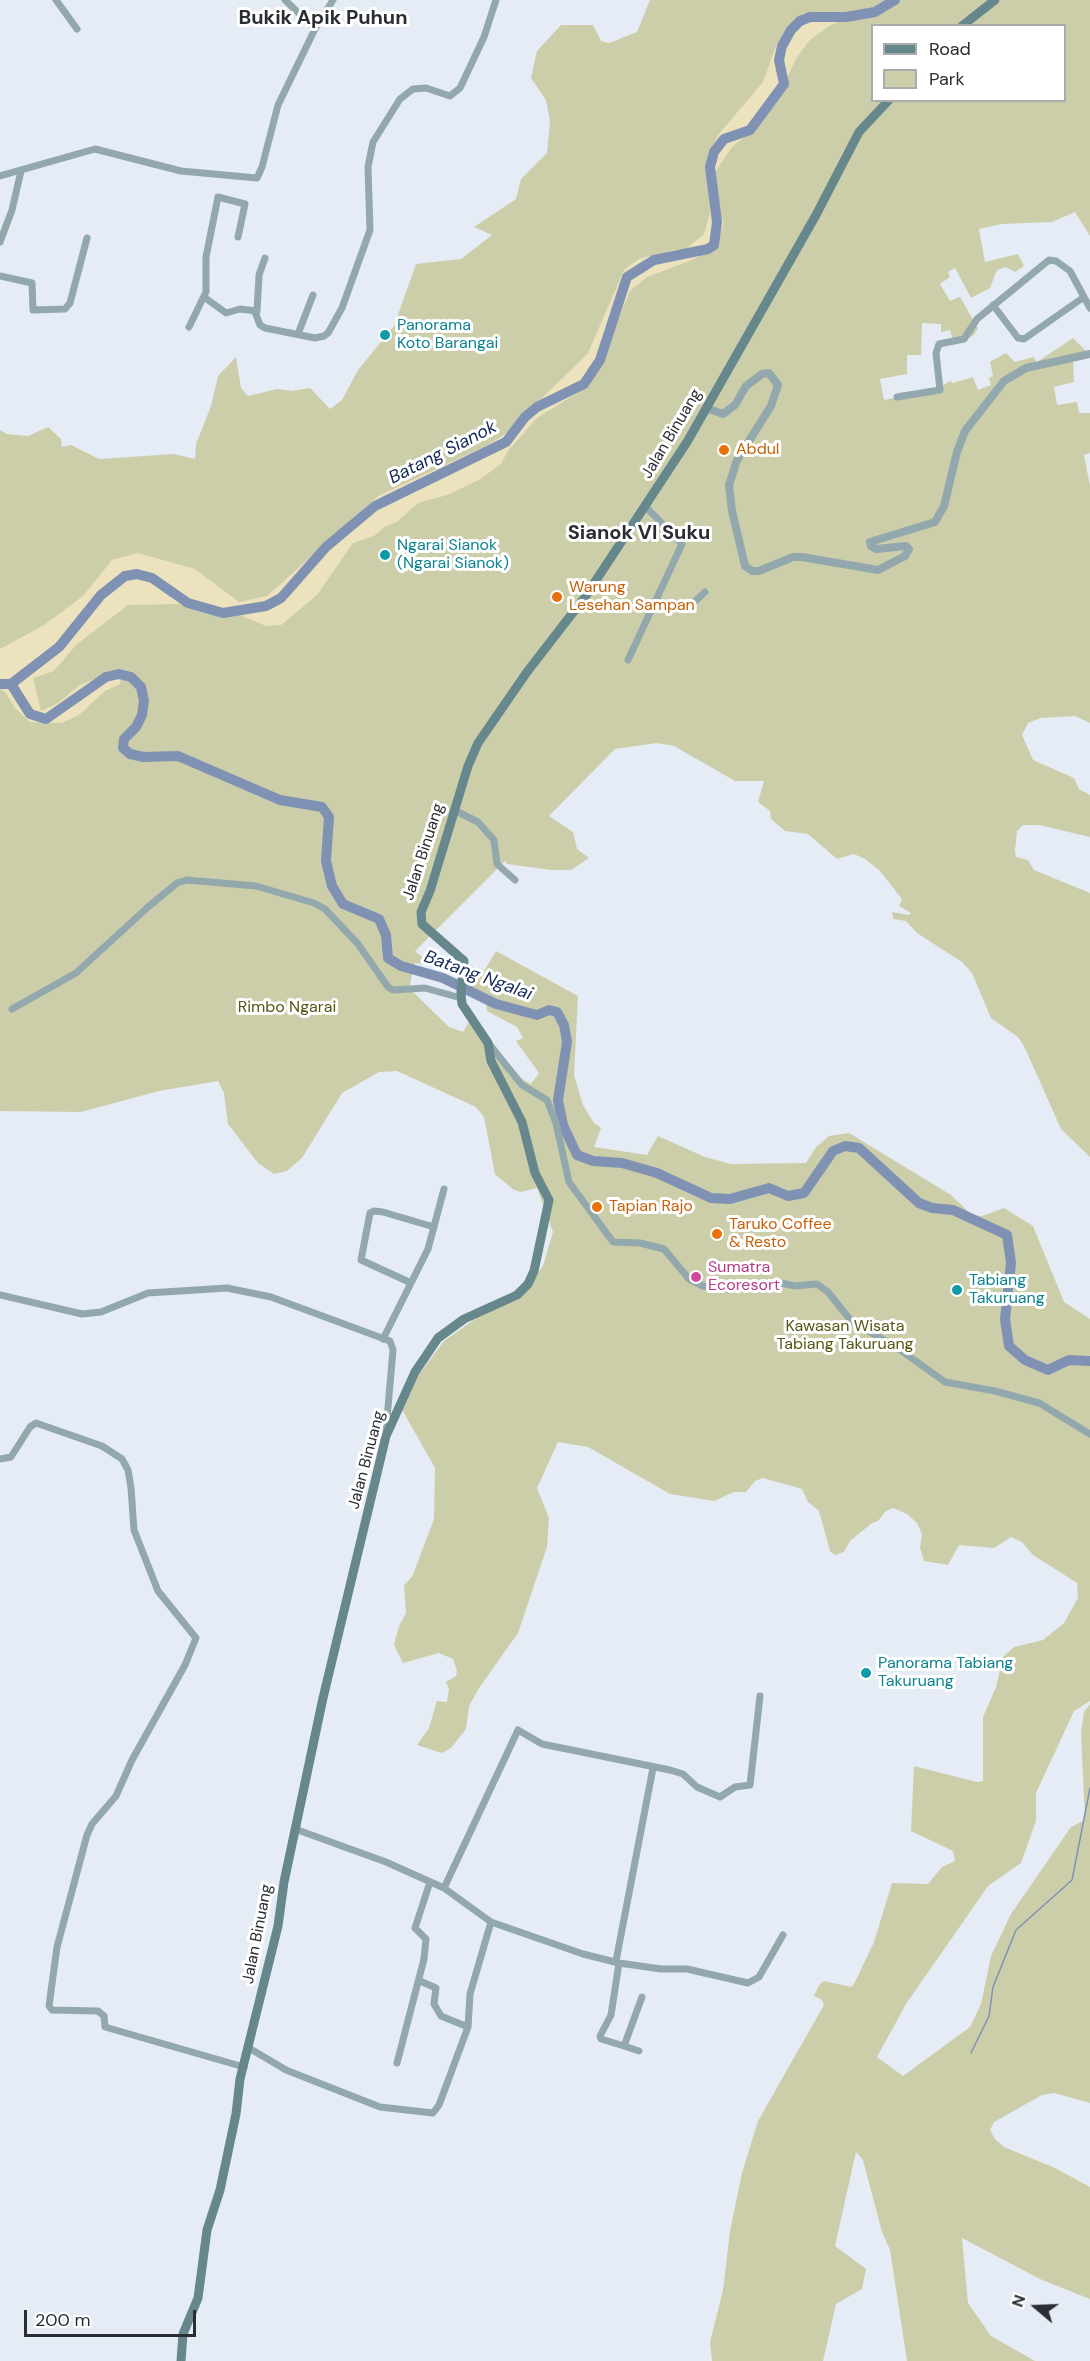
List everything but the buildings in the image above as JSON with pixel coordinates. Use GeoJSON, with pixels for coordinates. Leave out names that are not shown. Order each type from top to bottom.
{"type":"FeatureCollection","features":[{"type":"Feature","properties":{"kind":"main road"},"geometry":{"type":"LineString","coordinates":[[965,24],[995,0]]}},
{"type":"Feature","properties":{"kind":"main road","name":"Jalan Binuang"},"geometry":{"type":"LineString","coordinates":[[182,2361],[183,2334],[198,2298],[204,2249],[237,2114],[240,2079],[278,1926],[295,1829],[386,1436],[415,1372],[438,1338],[465,1318],[517,1295],[534,1271],[549,1200],[535,1173],[522,1122],[491,1062],[488,1043],[466,1014],[461,995],[464,961],[430,933],[422,924],[420,917],[478,743],[527,672],[585,597],[645,507],[704,412],[816,215],[859,132],[887,102]]}},
{"type":"Feature","properties":{"kind":"street"},"geometry":{"type":"LineString","coordinates":[[56,0],[77,29]]}},
{"type":"Feature","properties":{"kind":"street"},"geometry":{"type":"LineString","coordinates":[[285,0],[315,29]]}},
{"type":"Feature","properties":{"kind":"street"},"geometry":{"type":"LineString","coordinates":[[0,176],[95,149],[181,171],[257,178],[278,105],[315,29],[333,0]]}},
{"type":"Feature","properties":{"kind":"street"},"geometry":{"type":"LineString","coordinates":[[255,312],[260,324],[265,328],[320,338],[328,333],[342,308],[367,244],[371,217],[368,166],[373,142],[400,99],[413,89],[426,88],[450,96],[460,88],[484,37],[496,0]]}},
{"type":"Feature","properties":{"kind":"street"},"geometry":{"type":"LineString","coordinates":[[0,242],[12,210],[21,171]]}},
{"type":"Feature","properties":{"kind":"street"},"geometry":{"type":"LineString","coordinates":[[189,327],[207,286],[206,257],[218,197],[245,204],[238,237]]}},
{"type":"Feature","properties":{"kind":"street"},"geometry":{"type":"LineString","coordinates":[[0,276],[32,283],[33,310],[65,309],[70,303],[87,238]]}},
{"type":"Feature","properties":{"kind":"street"},"geometry":{"type":"LineString","coordinates":[[255,312],[258,308],[260,275],[265,258]]}},
{"type":"Feature","properties":{"kind":"street"},"geometry":{"type":"LineString","coordinates":[[897,396],[940,390],[942,384],[936,353],[939,344],[964,339],[977,319],[1052,259],[1070,271],[1090,308]]}},
{"type":"Feature","properties":{"kind":"street"},"geometry":{"type":"LineString","coordinates":[[298,334],[313,295]]}},
{"type":"Feature","properties":{"kind":"street"},"geometry":{"type":"LineString","coordinates":[[204,297],[226,313],[240,309],[255,312]]}},
{"type":"Feature","properties":{"kind":"street"},"geometry":{"type":"LineString","coordinates":[[993,305],[1018,338],[1024,339],[1084,297]]}},
{"type":"Feature","properties":{"kind":"street"},"geometry":{"type":"LineString","coordinates":[[704,412],[709,409],[723,414],[735,405],[746,386],[762,374],[770,373],[778,385],[771,406],[737,460],[729,485],[744,566],[752,571],[759,570],[793,557],[802,557],[878,570],[905,556],[909,549],[906,546],[876,549],[871,546],[870,542],[935,522],[944,506],[957,452],[965,431],[1004,381],[1026,368],[1090,354]]}},
{"type":"Feature","properties":{"kind":"street"},"geometry":{"type":"LineString","coordinates":[[628,660],[682,543],[645,507]]}},
{"type":"Feature","properties":{"kind":"street"},"geometry":{"type":"LineString","coordinates":[[656,603],[692,604],[705,592]]}},
{"type":"Feature","properties":{"kind":"street"},"geometry":{"type":"LineString","coordinates":[[454,810],[480,824],[494,840],[497,864],[515,880]]}},
{"type":"Feature","properties":{"kind":"street"},"geometry":{"type":"LineString","coordinates":[[12,1009],[76,973],[148,907],[177,883],[187,880],[256,886],[314,903],[325,909],[358,944],[387,987],[400,990],[421,988],[461,995]]}},
{"type":"Feature","properties":{"kind":"street"},"geometry":{"type":"LineString","coordinates":[[488,1043],[522,1085],[547,1100],[556,1123],[569,1182],[613,1242],[664,1249],[689,1279],[703,1286],[726,1289],[776,1282],[795,1286],[817,1284],[828,1292],[852,1322],[896,1347],[937,1378],[956,1386],[995,1391],[1039,1403],[1090,1434]]}},
{"type":"Feature","properties":{"kind":"street"},"geometry":{"type":"LineString","coordinates":[[383,1339],[409,1282],[428,1249],[444,1189]]}},
{"type":"Feature","properties":{"kind":"street"},"geometry":{"type":"LineString","coordinates":[[409,1282],[361,1260],[370,1213],[383,1212],[434,1227]]}},
{"type":"Feature","properties":{"kind":"street"},"geometry":{"type":"LineString","coordinates":[[0,1295],[82,1314],[101,1312],[148,1293],[227,1288],[271,1297],[390,1341],[393,1350],[386,1436]]}},
{"type":"Feature","properties":{"kind":"street"},"geometry":{"type":"LineString","coordinates":[[0,1460],[11,1457],[30,1427],[36,1423],[102,1446],[122,1459],[128,1470],[134,1530],[158,1591],[196,1638],[185,1665],[132,1760],[116,1796],[92,1824],[87,1835],[57,1947],[49,2006],[52,2010],[98,2011],[104,2016],[105,2027],[244,2067]]}},
{"type":"Feature","properties":{"kind":"street"},"geometry":{"type":"LineString","coordinates":[[444,1888],[518,1731],[542,1744],[683,1774],[697,1787],[720,1797],[735,1787],[750,1785],[760,1696]]}},
{"type":"Feature","properties":{"kind":"street"},"geometry":{"type":"LineString","coordinates":[[639,2051],[601,2039],[600,2036],[612,2015],[617,1962],[653,1768]]}},
{"type":"Feature","properties":{"kind":"street"},"geometry":{"type":"LineString","coordinates":[[295,1829],[386,1862],[444,1888],[491,1922],[583,1954],[617,1962],[661,1969],[687,1969],[748,1983],[759,1977],[783,1935]]}},
{"type":"Feature","properties":{"kind":"street"},"geometry":{"type":"LineString","coordinates":[[397,2063],[420,1981],[427,1944],[426,1939],[415,1928],[430,1882]]}},
{"type":"Feature","properties":{"kind":"street"},"geometry":{"type":"LineString","coordinates":[[249,2048],[286,2070],[380,2107],[425,2114],[433,2113],[439,2105],[468,2027],[470,1994],[491,1922]]}},
{"type":"Feature","properties":{"kind":"street"},"geometry":{"type":"LineString","coordinates":[[420,1981],[436,1988],[434,2004],[441,2016],[468,2027]]}},
{"type":"Feature","properties":{"kind":"street"},"geometry":{"type":"LineString","coordinates":[[624,2046],[642,1997]]}},
{"type":"Feature","properties":{"kind":"green space"},"geometry":{"type":"Polygon","coordinates":[[[650,0],[1090,0],[1090,236],[1075,212],[1052,222],[1001,224],[979,229],[985,262],[1018,254],[1024,266],[1015,272],[1006,267],[997,270],[990,288],[971,298],[955,268],[948,272],[950,277],[940,284],[950,301],[960,297],[978,328],[974,335],[964,341],[952,338],[950,330],[941,332],[941,324],[922,323],[921,355],[907,355],[907,374],[880,379],[884,400],[898,397],[898,393],[939,388],[950,381],[953,383],[973,377],[978,390],[991,385],[989,378],[993,376],[990,362],[1006,353],[1015,362],[1033,357],[1037,362],[1073,338],[1087,352],[1073,361],[1074,382],[1054,387],[1057,405],[1077,402],[1079,413],[1090,413],[1090,453],[1084,455],[1090,486],[1090,723],[1075,716],[1041,718],[1028,723],[1022,735],[1033,760],[1074,778],[1079,789],[1090,795],[1090,837],[1039,825],[1023,825],[1017,831],[1015,851],[1016,857],[1028,860],[1034,870],[1090,893],[1090,1157],[1061,1129],[1025,1048],[1018,1037],[991,1018],[972,973],[962,962],[917,933],[906,921],[893,919],[892,912],[909,915],[911,913],[899,906],[902,899],[879,870],[854,854],[837,859],[808,834],[785,831],[771,819],[770,811],[758,802],[764,781],[735,781],[674,746],[657,743],[615,749],[549,816],[573,832],[577,849],[589,858],[571,870],[551,870],[507,864],[505,861],[415,951],[433,966],[415,963],[409,988],[449,1027],[463,1032],[473,1015],[517,1076],[531,1084],[539,1073],[516,1041],[523,1038],[517,1027],[487,1011],[486,1000],[462,985],[464,962],[483,973],[496,951],[578,996],[574,1075],[583,1105],[594,1123],[601,1128],[594,1147],[647,1155],[658,1136],[705,1157],[731,1164],[806,1163],[816,1147],[829,1136],[849,1133],[951,1195],[972,1215],[982,1216],[1004,1208],[1033,1226],[1064,1302],[1090,1319],[1090,1701],[1074,1711],[1036,1793],[1036,1821],[1021,1863],[988,1886],[906,2004],[877,2057],[903,2076],[970,2027],[981,2004],[991,1956],[1011,1914],[1071,1827],[1085,1820],[1081,1732],[1084,1712],[1090,1704],[1090,2103],[1054,2093],[1042,2095],[994,2122],[990,2130],[995,2139],[1004,2147],[1055,2168],[1090,2187],[1090,2299],[1040,2279],[962,2238],[968,2303],[991,2336],[1035,2361],[907,2361],[890,2250],[882,2232],[863,2160],[856,2152],[835,2246],[866,2269],[862,2289],[836,2304],[823,2361],[712,2361],[710,2342],[723,2290],[730,2231],[742,2173],[758,2121],[824,2005],[822,2000],[814,1996],[819,1985],[824,1981],[851,1987],[854,1984],[874,1942],[892,1883],[928,1884],[942,1867],[955,1861],[953,1851],[911,1831],[914,1766],[977,1782],[983,1781],[983,1717],[996,1687],[1003,1657],[1014,1647],[1043,1640],[1064,1623],[1078,1598],[1077,1583],[1033,1555],[1022,1542],[1011,1537],[994,1548],[959,1545],[948,1565],[924,1561],[920,1548],[922,1534],[917,1523],[907,1514],[893,1508],[886,1511],[878,1521],[872,1523],[850,1541],[844,1552],[835,1555],[830,1551],[819,1511],[808,1502],[802,1489],[763,1478],[755,1481],[746,1492],[734,1492],[714,1501],[670,1494],[588,1447],[558,1442],[537,1488],[549,1518],[547,1547],[518,1633],[479,1688],[469,1706],[466,1729],[451,1748],[442,1753],[417,1745],[429,1728],[437,1701],[447,1702],[449,1689],[446,1682],[456,1676],[457,1671],[453,1659],[439,1653],[403,1663],[394,1645],[399,1626],[406,1613],[404,1585],[412,1577],[434,1519],[435,1468],[401,1408],[417,1377],[444,1341],[536,1276],[543,1266],[553,1232],[537,1188],[521,1192],[514,1190],[495,1174],[484,1117],[476,1107],[397,1071],[379,1072],[342,1093],[302,1158],[287,1171],[274,1174],[258,1163],[228,1124],[224,1093],[218,1081],[159,1091],[81,1112],[0,1111],[0,430],[7,434],[28,436],[48,427],[61,439],[62,447],[71,445],[99,459],[174,454],[195,459],[196,444],[211,406],[218,376],[236,357],[241,388],[248,396],[277,389],[292,391],[310,388],[330,409],[342,400],[358,370],[394,326],[416,264],[461,259],[492,235],[474,227],[516,199],[521,179],[547,153],[550,121],[546,100],[531,78],[537,51],[561,25],[593,25],[601,41],[609,43],[637,32],[650,0]]]}},
{"type":"Feature","properties":{"kind":"sand"},"geometry":{"type":"Polygon","coordinates":[[[867,9],[829,26],[810,40],[797,57],[775,103],[757,127],[732,147],[715,172],[717,206],[724,223],[717,245],[692,260],[647,277],[630,291],[595,375],[582,390],[537,418],[508,451],[501,464],[479,480],[447,495],[418,503],[397,522],[386,526],[374,536],[353,543],[317,595],[281,625],[266,626],[240,615],[178,604],[128,605],[76,645],[54,671],[33,678],[41,711],[58,703],[80,685],[121,669],[120,684],[105,691],[79,715],[62,723],[30,722],[15,708],[5,692],[0,689],[0,649],[44,625],[83,596],[112,560],[138,553],[195,569],[239,602],[267,596],[378,496],[488,445],[509,431],[588,353],[624,270],[639,259],[686,249],[704,234],[710,213],[708,159],[718,135],[763,82],[776,46],[803,13],[833,14],[867,9]]]}},
{"type":"Feature","properties":{"kind":"waterway","name":"Batang Sianok"},"geometry":{"type":"LineString","coordinates":[[0,684],[11,684],[59,647],[101,595],[125,576],[137,574],[152,578],[188,603],[223,613],[266,606],[281,598],[326,547],[375,506],[506,442],[525,417],[537,407],[584,384],[600,360],[627,277],[654,260],[708,249],[714,245],[717,222],[710,167],[714,152],[724,139],[750,130],[784,84],[779,60],[782,46],[791,30],[800,21],[810,17],[846,17],[875,12],[895,0]]}},
{"type":"Feature","properties":{"kind":"waterway","name":"Batang Ngalai"},"geometry":{"type":"LineString","coordinates":[[11,684],[30,714],[46,719],[106,677],[119,674],[131,677],[141,687],[144,701],[142,715],[136,727],[124,739],[123,748],[130,754],[144,757],[178,756],[280,800],[322,807],[329,817],[326,861],[332,886],[343,904],[379,919],[386,935],[388,958],[401,966],[443,978],[496,1004],[537,1015],[549,1010],[557,1012],[564,1025],[567,1042],[558,1100],[563,1125],[577,1155],[593,1161],[622,1163],[657,1173],[711,1198],[730,1199],[769,1188],[788,1196],[804,1193],[833,1151],[845,1146],[859,1148],[919,1203],[932,1208],[953,1210],[1007,1235],[1011,1263],[1005,1319],[1009,1346],[1025,1360],[1048,1370],[1069,1360],[1090,1361]]}},
{"type":"Feature","properties":{"kind":"waterway"},"geometry":{"type":"LineString","coordinates":[[971,2053],[989,2016],[993,1987],[1016,1930],[1072,1880],[1090,1788]]}},
{"type":"Feature","properties":{"kind":"place","name":"Panorama Koto Barangai"},"geometry":{"type":"Point","coordinates":[385,335]}},
{"type":"Feature","properties":{"kind":"place","name":"Abdul"},"geometry":{"type":"Point","coordinates":[724,450]}},
{"type":"Feature","properties":{"kind":"place","name":"Ngarai Sianok (Ngarai Sianok)"},"geometry":{"type":"Point","coordinates":[385,555]}},
{"type":"Feature","properties":{"kind":"place","name":"Warung Lesehan Sampan"},"geometry":{"type":"Point","coordinates":[557,597]}},
{"type":"Feature","properties":{"kind":"place","name":"Tapian Rajo"},"geometry":{"type":"Point","coordinates":[597,1207]}},
{"type":"Feature","properties":{"kind":"place","name":"Taruko Coffee & Resto"},"geometry":{"type":"Point","coordinates":[717,1234]}},
{"type":"Feature","properties":{"kind":"place","name":"Sumatra Ecoresort"},"geometry":{"type":"Point","coordinates":[696,1277]}},
{"type":"Feature","properties":{"kind":"place","name":"Tabiang Takuruang"},"geometry":{"type":"Point","coordinates":[957,1290]}},
{"type":"Feature","properties":{"kind":"place","name":"Panorama Tabiang Takuruang"},"geometry":{"type":"Point","coordinates":[866,1673]}},
{"type":"Feature","properties":{"kind":"district","name":"Bukik Apik Puhun"},"geometry":{"type":"Point","coordinates":[323,19]}},
{"type":"Feature","properties":{"kind":"district","name":"Sianok VI Suku"},"geometry":{"type":"Point","coordinates":[639,534]}},
{"type":"Feature","properties":{"kind":"park label","name":"Rimbo Ngarai"},"geometry":{"type":"Point","coordinates":[287,1008]}},
{"type":"Feature","properties":{"kind":"park label","name":"Kawasan Wisata Tabiang Takuruang"},"geometry":{"type":"Point","coordinates":[845,1336]}}]}
